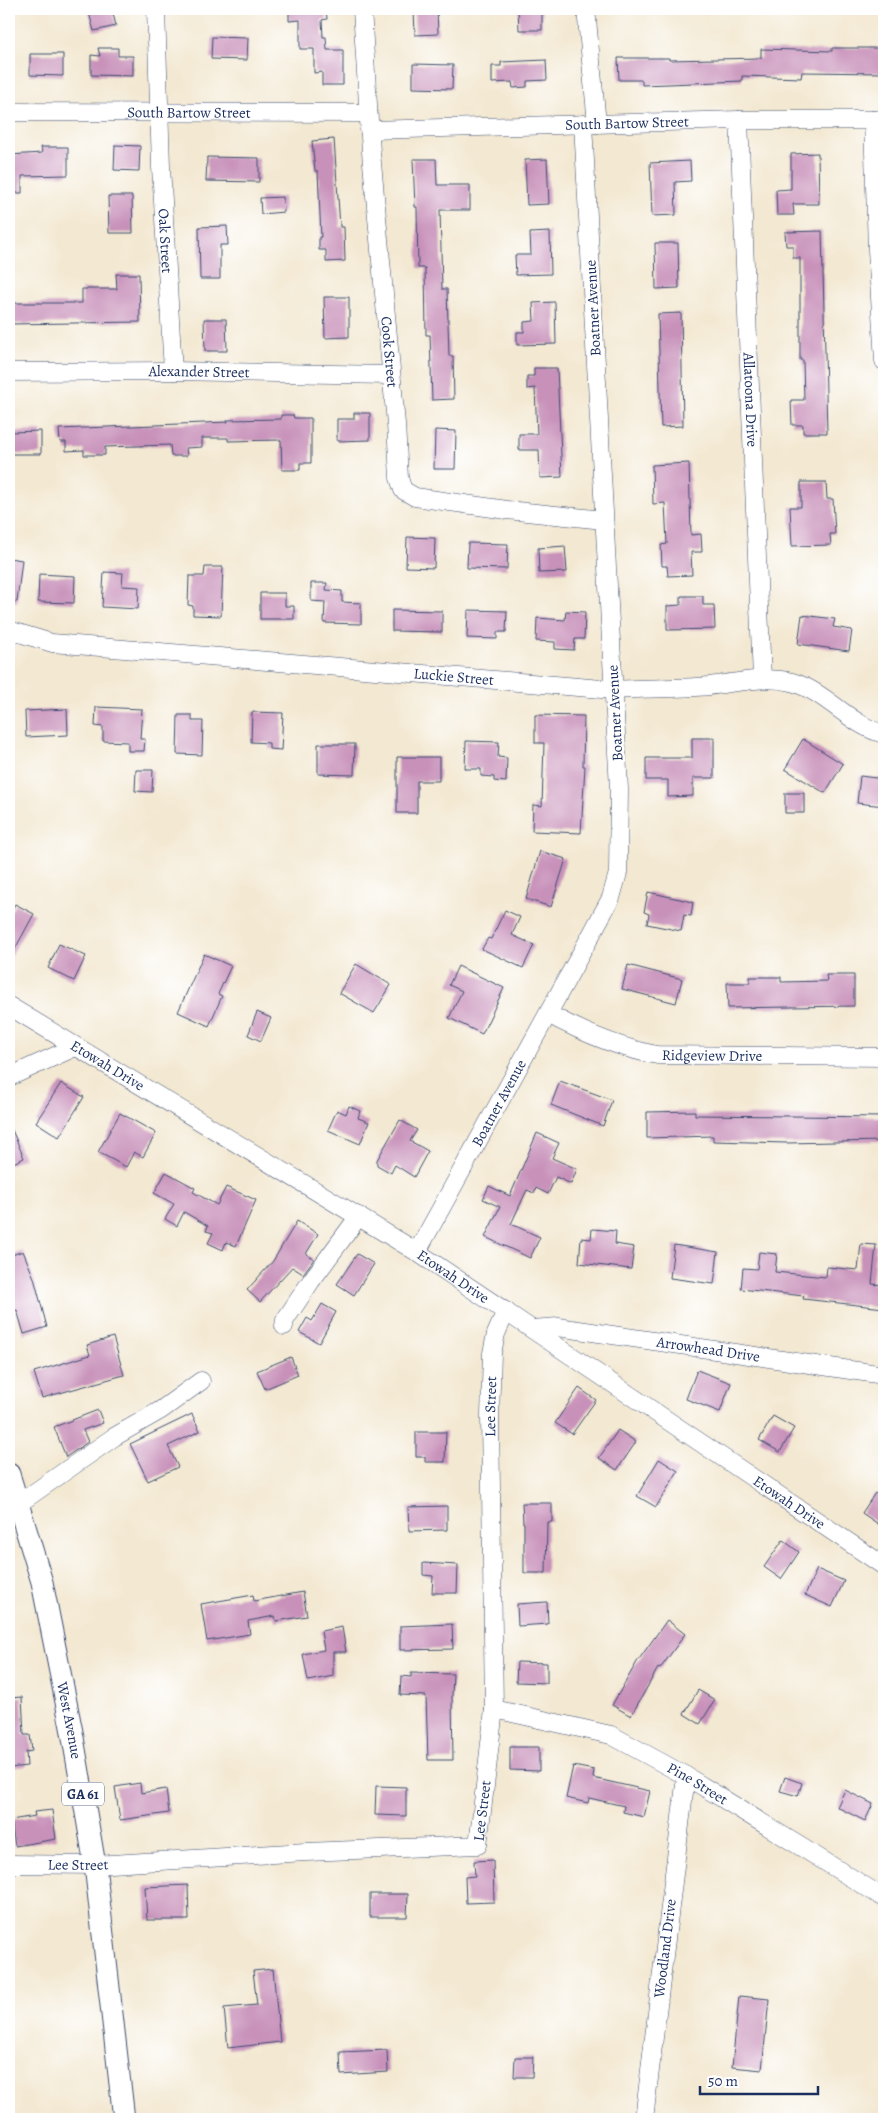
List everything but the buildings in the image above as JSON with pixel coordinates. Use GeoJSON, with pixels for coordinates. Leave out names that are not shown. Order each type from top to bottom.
{"type":"FeatureCollection","features":[{"type":"Feature","properties":{"kind":"main road","name":"West Avenue"},"geometry":{"type":"LineString","coordinates":[[9,1474],[42,1582],[58,1659],[95,1865],[124,2119]]}},
{"type":"Feature","properties":{"kind":"street","name":"Oak Street"},"geometry":{"type":"LineString","coordinates":[[156,9],[159,112],[173,371]]}},
{"type":"Feature","properties":{"kind":"street","name":"Cook Street"},"geometry":{"type":"LineString","coordinates":[[362,9],[369,121],[390,375],[396,424],[398,478],[403,490],[415,498],[604,520]]}},
{"type":"Feature","properties":{"kind":"street","name":"Boatner Avenue"},"geometry":{"type":"LineString","coordinates":[[417,1252],[611,898],[618,873],[619,789],[604,520],[586,9]]}},
{"type":"Feature","properties":{"kind":"street","name":"South Bartow Street"},"geometry":{"type":"LineString","coordinates":[[9,112],[159,112],[369,121],[590,124],[739,120],[879,120]]}},
{"type":"Feature","properties":{"kind":"street","name":"Allatoona Drive"},"geometry":{"type":"LineString","coordinates":[[739,120],[762,679]]}},
{"type":"Feature","properties":{"kind":"street"},"geometry":{"type":"LineString","coordinates":[[879,120],[877,250],[884,361]]}},
{"type":"Feature","properties":{"kind":"street","name":"Alexander Street"},"geometry":{"type":"LineString","coordinates":[[9,372],[173,371],[390,375]]}},
{"type":"Feature","properties":{"kind":"street","name":"Luckie Street"},"geometry":{"type":"LineString","coordinates":[[9,630],[52,643],[614,690],[707,686],[762,679],[792,682],[825,698],[856,722],[874,732],[884,734]]}},
{"type":"Feature","properties":{"kind":"street","name":"Etowah Drive"},"geometry":{"type":"LineString","coordinates":[[9,1006],[417,1252],[884,1566]]}},
{"type":"Feature","properties":{"kind":"street","name":"Ridgeview Drive"},"geometry":{"type":"LineString","coordinates":[[548,1014],[618,1046],[657,1055],[884,1057]]}},
{"type":"Feature","properties":{"kind":"street"},"geometry":{"type":"LineString","coordinates":[[9,1077],[75,1047]]}},
{"type":"Feature","properties":{"kind":"street"},"geometry":{"type":"LineString","coordinates":[[284,1326],[285,1320],[311,1281],[359,1216]]}},
{"type":"Feature","properties":{"kind":"street","name":"Lee Street"},"geometry":{"type":"LineString","coordinates":[[9,1864],[95,1865],[306,1852],[478,1845],[494,1709],[490,1416],[492,1353],[496,1334],[506,1311]]}},
{"type":"Feature","properties":{"kind":"street","name":"Arrowhead Drive"},"geometry":{"type":"LineString","coordinates":[[532,1329],[558,1327],[884,1375]]}},
{"type":"Feature","properties":{"kind":"street"},"geometry":{"type":"LineString","coordinates":[[18,1504],[114,1437],[161,1410],[201,1381]]}},
{"type":"Feature","properties":{"kind":"street","name":"Pine Street"},"geometry":{"type":"LineString","coordinates":[[494,1709],[611,1735],[686,1776],[884,1898]]}},
{"type":"Feature","properties":{"kind":"street","name":"Woodland Drive"},"geometry":{"type":"LineString","coordinates":[[644,2119],[686,1776]]}}]}
